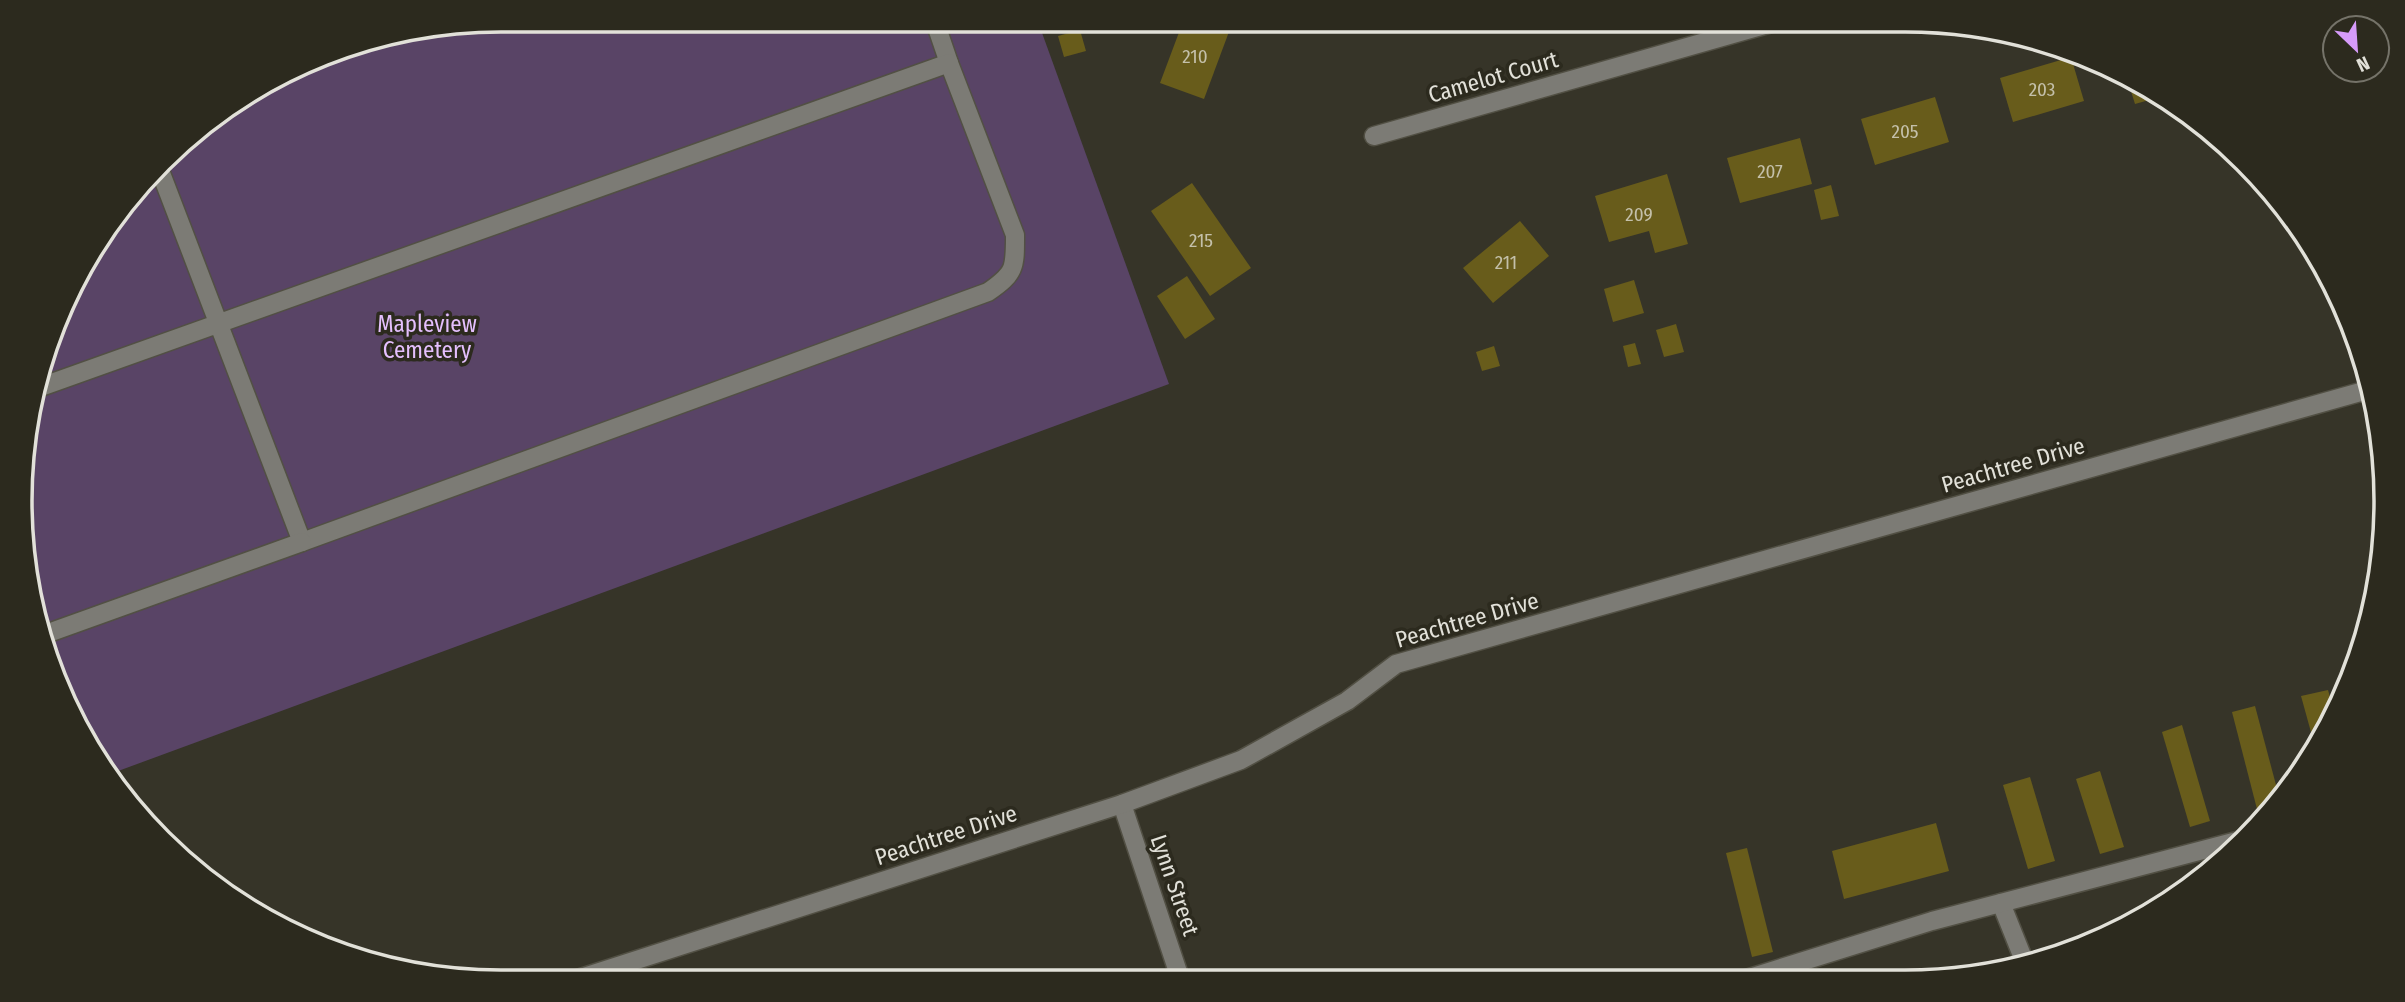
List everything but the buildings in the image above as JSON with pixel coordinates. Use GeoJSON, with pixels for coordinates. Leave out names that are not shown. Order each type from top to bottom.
{"type":"FeatureCollection","features":[{"type":"Feature","properties":{"kind":"street"},"geometry":{"type":"LineString","coordinates":[[50,632],[989,292],[1003,282],[1015,265],[1015,235],[938,32]]}},
{"type":"Feature","properties":{"kind":"street","name":"Camelot Court"},"geometry":{"type":"LineString","coordinates":[[1374,136],[1740,32]]}},
{"type":"Feature","properties":{"kind":"street"},"geometry":{"type":"LineString","coordinates":[[46,385],[949,63]]}},
{"type":"Feature","properties":{"kind":"street"},"geometry":{"type":"LineString","coordinates":[[162,176],[302,542]]}},
{"type":"Feature","properties":{"kind":"street","name":"Peachtree Drive"},"geometry":{"type":"LineString","coordinates":[[605,970],[1122,804],[1241,760],[1347,701],[1396,664],[2361,392]]}},
{"type":"Feature","properties":{"kind":"street","name":"Lynn Street"},"geometry":{"type":"LineString","coordinates":[[1122,804],[1177,970]]}},
{"type":"Feature","properties":{"kind":"street"},"geometry":{"type":"LineString","coordinates":[[1775,970],[1932,921],[2224,844]]}},
{"type":"Feature","properties":{"kind":"street"},"geometry":{"type":"LineString","coordinates":[[2001,903],[2022,956]]}},
{"type":"Feature","properties":{"kind":"green space","name":"Mapleview Cemetery"},"geometry":{"type":"Polygon","coordinates":[[[501,32],[1042,32],[1169,384],[118,771],[94,736],[67,681],[47,623],[41,593],[32,501],[41,409],[47,379],[67,321],[94,266],[111,240],[148,191],[169,169],[191,148],[240,111],[266,94],[321,67],[379,47],[409,41],[501,32]]]}}]}
